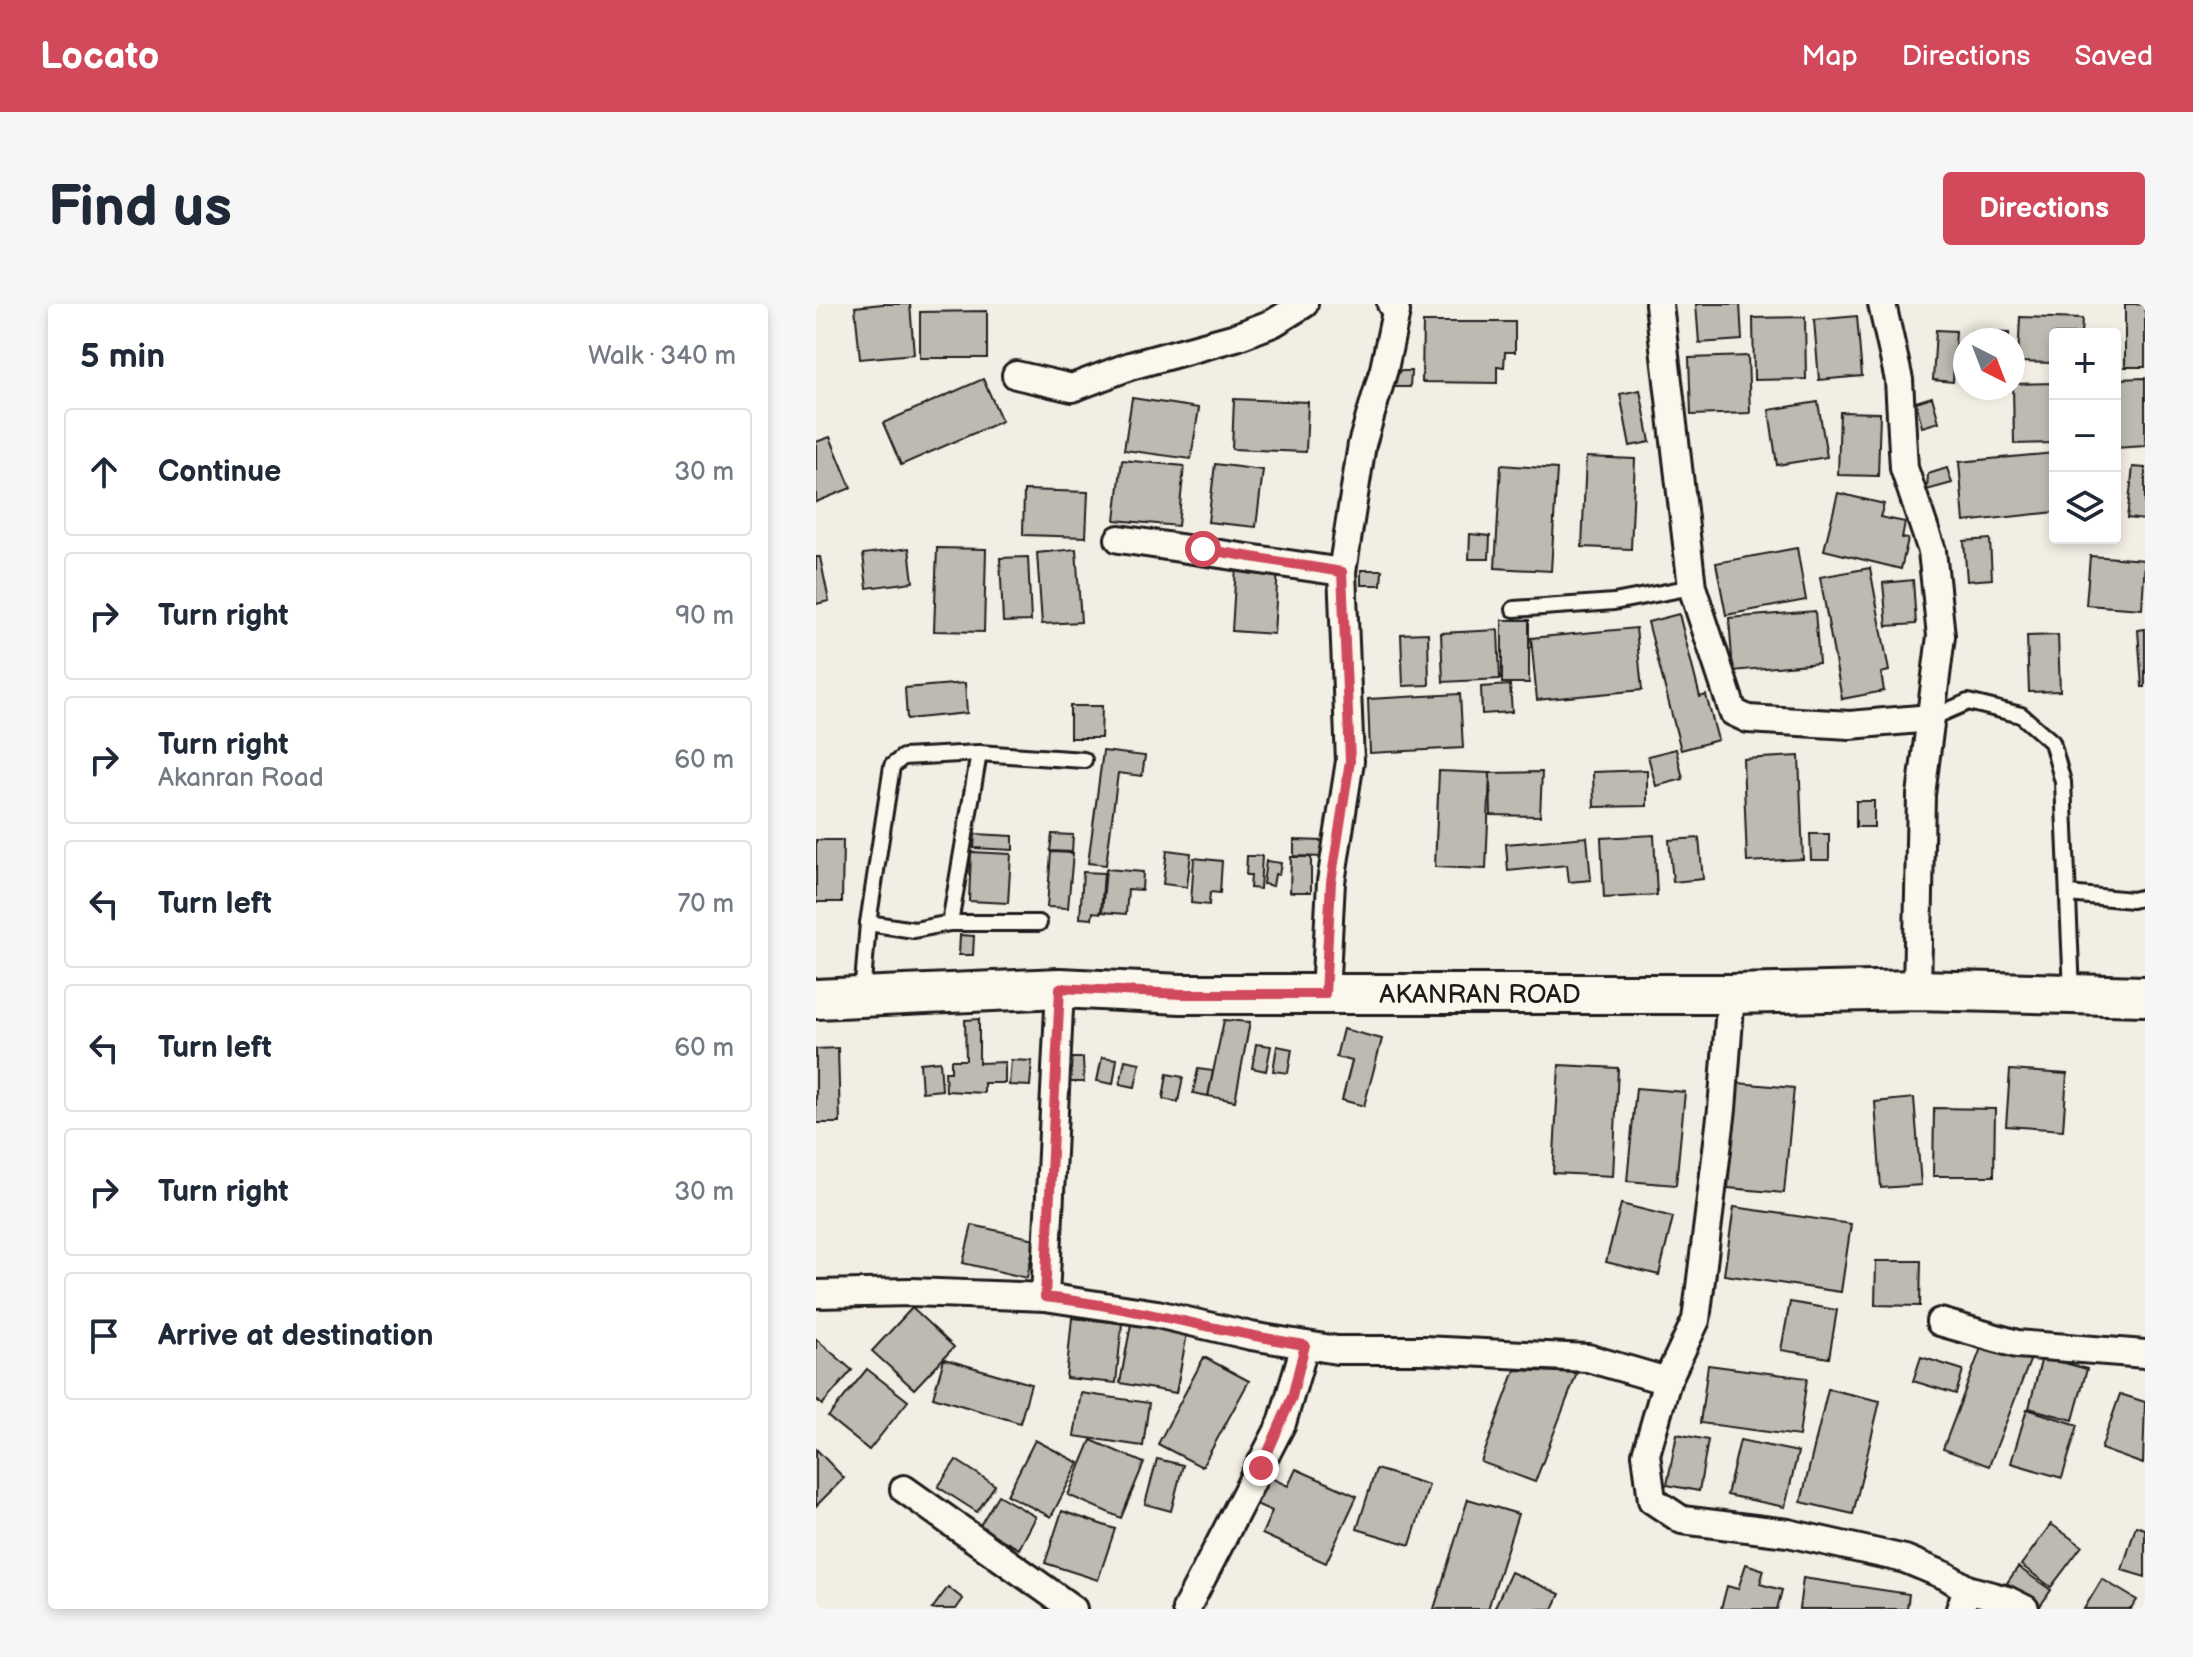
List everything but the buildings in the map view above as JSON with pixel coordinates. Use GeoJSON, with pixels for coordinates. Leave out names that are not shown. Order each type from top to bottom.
{"type":"FeatureCollection","features":[{"type":"Feature","properties":{"kind":"main road","name":"AKANRAN ROAD"},"geometry":{"type":"LineString","coordinates":[[816,999],[1060,988],[1181,994],[1731,994],[1917,990],[2145,996]]}},
{"type":"Feature","properties":{"kind":"street"},"geometry":{"type":"LineString","coordinates":[[1016,375],[1072,388],[1130,366],[1236,337],[1273,323],[1304,304]]}},
{"type":"Feature","properties":{"kind":"street"},"geometry":{"type":"LineString","coordinates":[[1325,994],[1331,882],[1350,761],[1342,572],[1362,444],[1384,369],[1396,312],[1391,304]]}},
{"type":"Feature","properties":{"kind":"street"},"geometry":{"type":"LineString","coordinates":[[1659,304],[1692,587],[1733,712],[1748,719],[1850,725],[1931,718]]}},
{"type":"Feature","properties":{"kind":"street"},"geometry":{"type":"LineString","coordinates":[[1882,304],[1899,380],[1904,468],[1932,551],[1941,636],[1921,795],[1917,990]]}},
{"type":"Feature","properties":{"kind":"street"},"geometry":{"type":"LineString","coordinates":[[1119,539],[1342,572]]}},
{"type":"Feature","properties":{"kind":"street"},"geometry":{"type":"LineString","coordinates":[[1045,1297],[1060,988]]}},
{"type":"Feature","properties":{"kind":"street"},"geometry":{"type":"LineString","coordinates":[[1731,994],[1722,1109],[1696,1320],[1667,1381],[1646,1454],[1652,1500],[1682,1520],[1788,1533],[1905,1559],[1946,1576],[1964,1599],[2007,1600],[2025,1609]]}},
{"type":"Feature","properties":{"kind":"street"},"geometry":{"type":"LineString","coordinates":[[816,1294],[911,1292],[1045,1297],[1157,1314],[1251,1336],[1337,1350],[1424,1350],[1588,1358],[1667,1381]]}},
{"type":"Feature","properties":{"kind":"street"},"geometry":{"type":"LineString","coordinates":[[1940,1322],[2017,1344],[2145,1354]]}},
{"type":"Feature","properties":{"kind":"street"},"geometry":{"type":"LineString","coordinates":[[1186,1609],[1282,1423],[1305,1345]]}},
{"type":"Feature","properties":{"kind":"street"},"geometry":{"type":"LineString","coordinates":[[904,1489],[1073,1609]]}},
{"type":"Feature","properties":{"kind":"lane"},"geometry":{"type":"LineString","coordinates":[[1514,609],[1614,602],[1692,587]]}},
{"type":"Feature","properties":{"kind":"lane"},"geometry":{"type":"LineString","coordinates":[[1931,718],[1968,702],[2021,715],[2052,742],[2063,782],[2072,994]]}},
{"type":"Feature","properties":{"kind":"lane"},"geometry":{"type":"LineString","coordinates":[[862,997],[868,923],[892,766],[903,757],[979,753],[1084,760]]}},
{"type":"Feature","properties":{"kind":"lane"},"geometry":{"type":"LineString","coordinates":[[950,923],[979,753]]}},
{"type":"Feature","properties":{"kind":"lane"},"geometry":{"type":"LineString","coordinates":[[2068,894],[2132,900],[2145,897]]}},
{"type":"Feature","properties":{"kind":"lane"},"geometry":{"type":"LineString","coordinates":[[868,923],[914,930],[950,923],[1039,923]]}},
{"type":"Feature","properties":{"kind":"route"},"geometry":{"type":"LineString","coordinates":[[1203,549],[1342,572],[1350,761],[1331,882],[1325,994],[1181,994],[1060,988],[1045,1297],[1157,1314],[1305,1345],[1292,1397],[1261,1468]]}}]}
